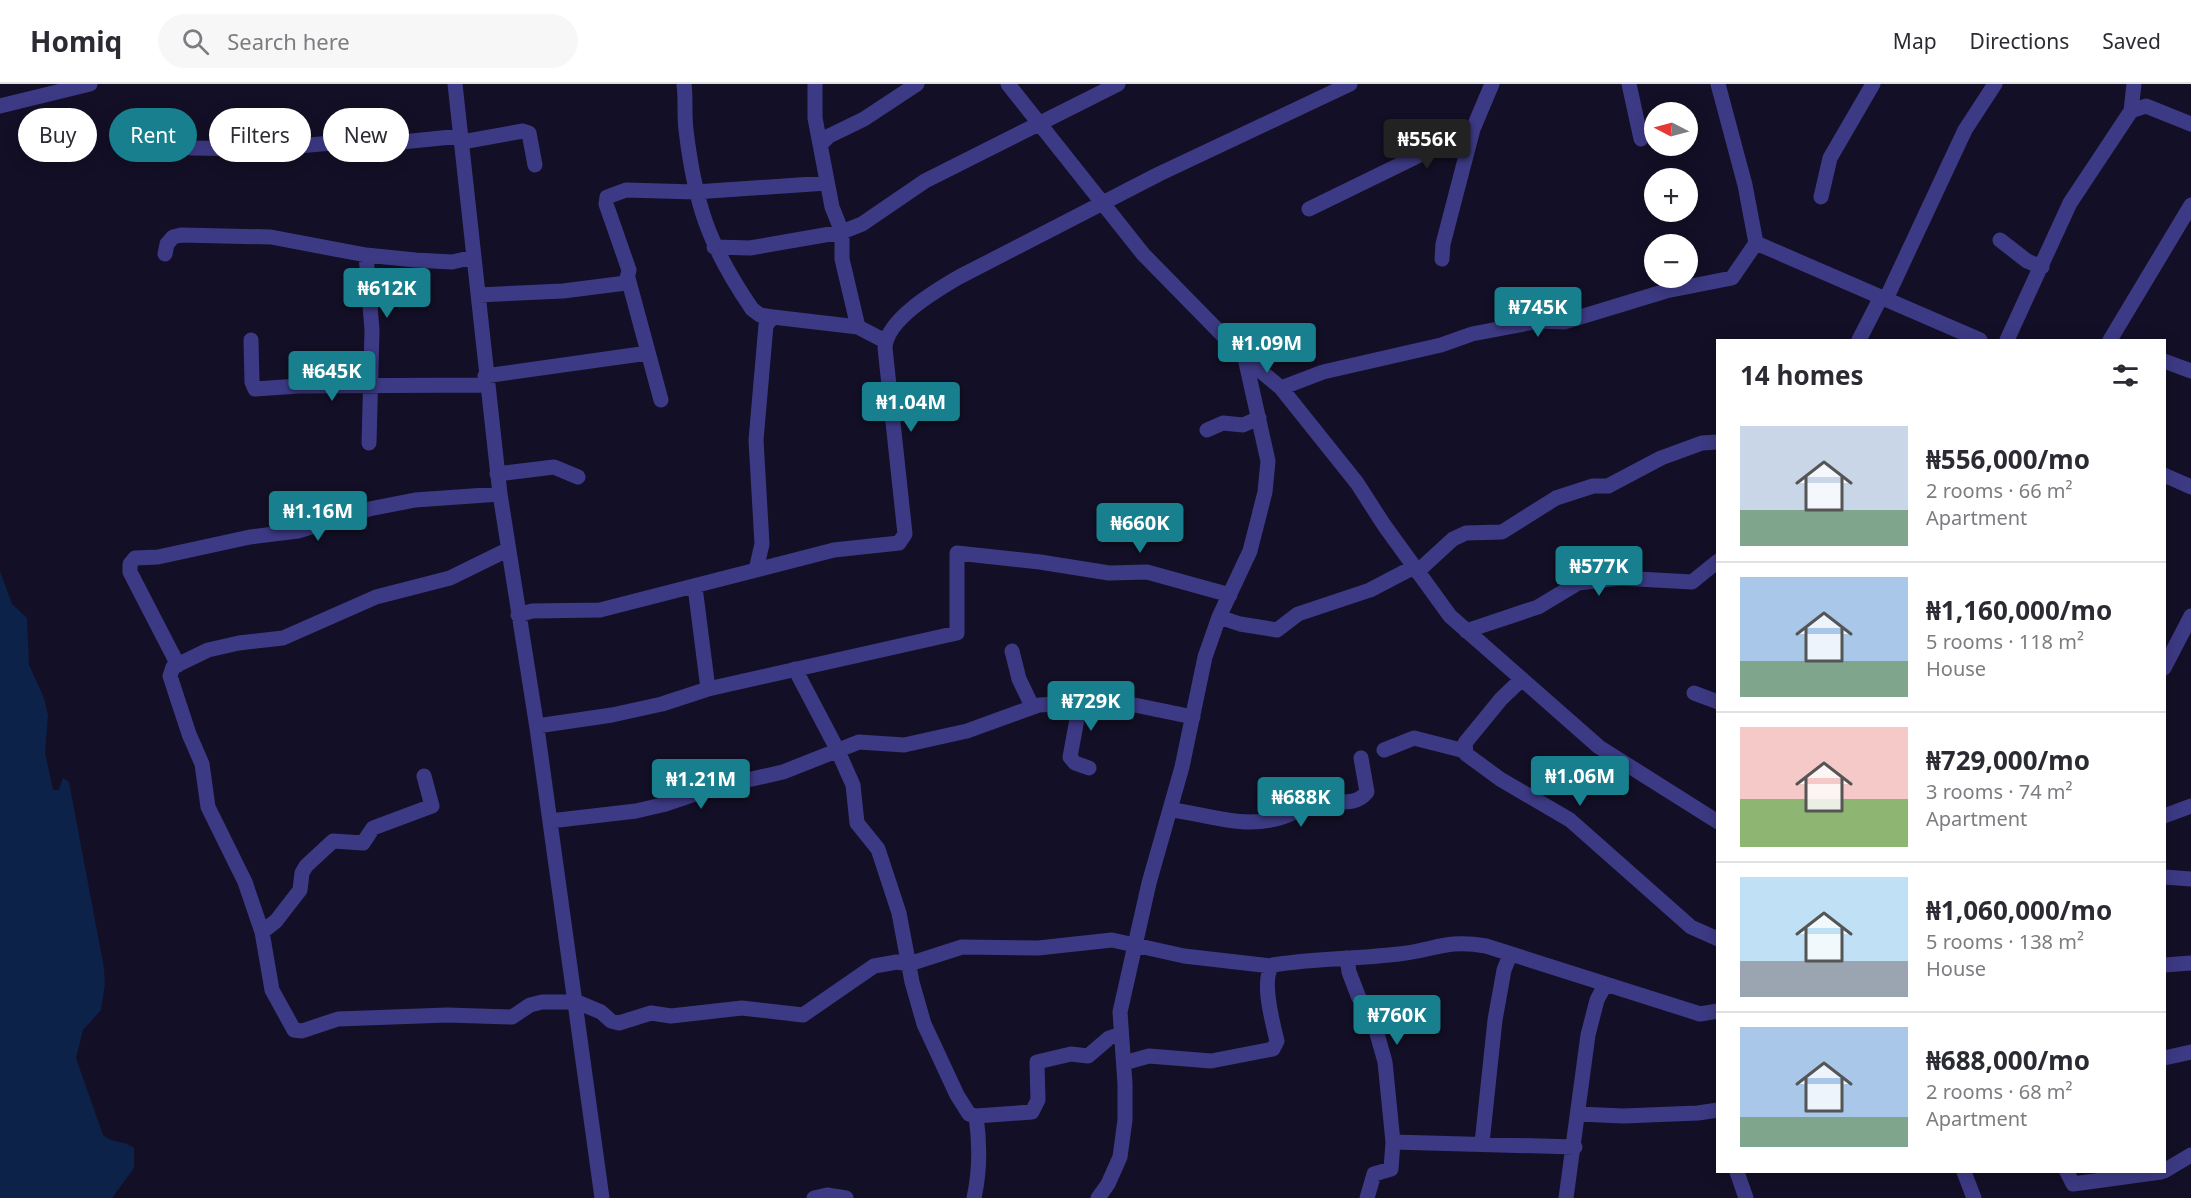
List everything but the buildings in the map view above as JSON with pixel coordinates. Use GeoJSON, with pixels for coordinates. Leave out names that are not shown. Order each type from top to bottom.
{"type":"FeatureCollection","features":[{"type":"Feature","properties":{"kind":"street"},"geometry":{"type":"LineString","coordinates":[[0,105],[90,84]]}},
{"type":"Feature","properties":{"kind":"street"},"geometry":{"type":"LineString","coordinates":[[455,84],[485,381],[507,550],[537,726],[577,1002],[602,1198]]}},
{"type":"Feature","properties":{"kind":"street"},"geometry":{"type":"LineString","coordinates":[[684,84],[685,127],[695,192],[714,247],[765,318],[756,440],[762,544],[756,570]]}},
{"type":"Feature","properties":{"kind":"street"},"geometry":{"type":"LineString","coordinates":[[815,84],[814,118],[822,138],[827,183],[842,232],[842,259],[858,327]]}},
{"type":"Feature","properties":{"kind":"street"},"geometry":{"type":"LineString","coordinates":[[822,138],[864,119],[917,84]]}},
{"type":"Feature","properties":{"kind":"street"},"geometry":{"type":"LineString","coordinates":[[1008,84],[1143,254],[1245,358],[1277,385],[1357,483],[1416,570],[1450,615],[1599,747],[1716,821]]}},
{"type":"Feature","properties":{"kind":"street"},"geometry":{"type":"LineString","coordinates":[[714,247],[750,248],[842,232],[862,224],[926,181],[1118,84]]}},
{"type":"Feature","properties":{"kind":"street"},"geometry":{"type":"LineString","coordinates":[[518,615],[532,611],[590,612],[834,550],[891,545],[904,539],[885,341],[891,327],[935,291],[1103,202],[1350,84]]}},
{"type":"Feature","properties":{"kind":"street"},"geometry":{"type":"LineString","coordinates":[[1442,259],[1443,243],[1473,129],[1492,84]]}},
{"type":"Feature","properties":{"kind":"street"},"geometry":{"type":"LineString","coordinates":[[1629,84],[1641,139]]}},
{"type":"Feature","properties":{"kind":"street"},"geometry":{"type":"LineString","coordinates":[[1256,398],[1277,385],[1442,345],[1472,334],[1539,321],[1564,322],[1666,291],[1732,278],[1756,243],[1745,185],[1718,84]]}},
{"type":"Feature","properties":{"kind":"street"},"geometry":{"type":"LineString","coordinates":[[1821,197],[1830,158],[1872,84]]}},
{"type":"Feature","properties":{"kind":"street"},"geometry":{"type":"LineString","coordinates":[[1860,339],[1884,298],[1965,130],[1995,84]]}},
{"type":"Feature","properties":{"kind":"street"},"geometry":{"type":"LineString","coordinates":[[2007,339],[2070,203],[2131,111],[2134,84]]}},
{"type":"Feature","properties":{"kind":"street"},"geometry":{"type":"LineString","coordinates":[[2131,111],[2145,106],[2191,124]]}},
{"type":"Feature","properties":{"kind":"street"},"geometry":{"type":"LineString","coordinates":[[1309,209],[1473,129]]}},
{"type":"Feature","properties":{"kind":"street"},"geometry":{"type":"LineString","coordinates":[[197,148],[264,149],[356,141],[382,144],[461,139],[523,131],[530,133],[536,165]]}},
{"type":"Feature","properties":{"kind":"street"},"geometry":{"type":"LineString","coordinates":[[661,400],[628,279],[627,264],[607,209],[607,197],[626,190],[695,192],[827,183]]}},
{"type":"Feature","properties":{"kind":"street"},"geometry":{"type":"LineString","coordinates":[[2113,339],[2191,205]]}},
{"type":"Feature","properties":{"kind":"street"},"geometry":{"type":"LineString","coordinates":[[165,254],[169,240],[181,234],[272,237],[366,255],[446,262],[474,257]]}},
{"type":"Feature","properties":{"kind":"street"},"geometry":{"type":"LineString","coordinates":[[2000,240],[2027,261],[2042,267]]}},
{"type":"Feature","properties":{"kind":"street"},"geometry":{"type":"LineString","coordinates":[[1756,243],[1978,339]]}},
{"type":"Feature","properties":{"kind":"street"},"geometry":{"type":"LineString","coordinates":[[366,255],[372,330],[369,443]]}},
{"type":"Feature","properties":{"kind":"street"},"geometry":{"type":"LineString","coordinates":[[478,295],[621,285],[628,279]]}},
{"type":"Feature","properties":{"kind":"street"},"geometry":{"type":"LineString","coordinates":[[765,318],[858,327],[885,341]]}},
{"type":"Feature","properties":{"kind":"street"},"geometry":{"type":"LineString","coordinates":[[251,340],[254,389],[485,381],[648,353]]}},
{"type":"Feature","properties":{"kind":"street"},"geometry":{"type":"LineString","coordinates":[[1098,1198],[1108,1184],[1120,1157],[1125,1120],[1120,1012],[1149,883],[1171,810],[1205,657],[1217,622],[1250,551],[1267,478],[1268,461],[1256,398],[1245,358]]}},
{"type":"Feature","properties":{"kind":"street"},"geometry":{"type":"LineString","coordinates":[[2166,362],[2191,371]]}},
{"type":"Feature","properties":{"kind":"street"},"geometry":{"type":"LineString","coordinates":[[1207,430],[1223,423],[1243,424],[1259,418]]}},
{"type":"Feature","properties":{"kind":"street"},"geometry":{"type":"LineString","coordinates":[[1217,622],[1277,630],[1298,614],[1370,590],[1416,570],[1453,539],[1466,533],[1502,532],[1556,498],[1593,486],[1608,486],[1661,458],[1702,443],[1716,442]]}},
{"type":"Feature","properties":{"kind":"street"},"geometry":{"type":"LineString","coordinates":[[497,474],[554,466],[578,477]]}},
{"type":"Feature","properties":{"kind":"street"},"geometry":{"type":"LineString","coordinates":[[2166,476],[2191,487]]}},
{"type":"Feature","properties":{"kind":"street"},"geometry":{"type":"LineString","coordinates":[[178,665],[130,572],[130,564],[135,558],[168,555],[250,537],[298,531],[369,509],[416,500],[500,495]]}},
{"type":"Feature","properties":{"kind":"street"},"geometry":{"type":"LineString","coordinates":[[507,550],[450,579],[376,597],[283,638],[238,642],[208,650],[173,667],[170,676],[189,734],[202,764],[208,807],[245,882],[262,932],[272,990],[294,1030],[303,1031],[338,1019],[447,1015],[512,1017],[536,1003],[577,1002],[619,1023],[651,1013],[671,1016],[742,1008],[803,1015],[874,966],[897,962],[909,964],[962,947],[1038,948],[1112,940],[1184,956],[1271,966],[1305,960],[1402,954],[1460,942],[1486,946],[1700,1014],[1716,1011]]}},
{"type":"Feature","properties":{"kind":"street"},"geometry":{"type":"LineString","coordinates":[[537,726],[622,712],[708,689],[957,633],[957,553],[1040,562],[1109,573],[1147,572],[1230,595]]}},
{"type":"Feature","properties":{"kind":"street"},"geometry":{"type":"LineString","coordinates":[[1466,631],[1538,608],[1578,583],[1620,578],[1692,582],[1716,563]]}},
{"type":"Feature","properties":{"kind":"street"},"geometry":{"type":"LineString","coordinates":[[695,587],[708,689]]}},
{"type":"Feature","properties":{"kind":"street"},"geometry":{"type":"LineString","coordinates":[[2166,664],[2191,616]]}},
{"type":"Feature","properties":{"kind":"street"},"geometry":{"type":"LineString","coordinates":[[1012,651],[1019,679],[1032,706]]}},
{"type":"Feature","properties":{"kind":"street"},"geometry":{"type":"LineString","coordinates":[[795,669],[837,748],[853,785],[857,823],[878,849],[899,913],[924,1024],[957,1095],[969,1114],[976,1116],[1032,1112],[1038,1100],[1037,1062],[1071,1054],[1088,1056],[1109,1038],[1121,1034]]}},
{"type":"Feature","properties":{"kind":"street"},"geometry":{"type":"LineString","coordinates":[[1522,679],[1465,743],[1465,751],[1469,757],[1500,779],[1570,820],[1692,927],[1716,938]]}},
{"type":"Feature","properties":{"kind":"street"},"geometry":{"type":"LineString","coordinates":[[1694,693],[1716,701]]}},
{"type":"Feature","properties":{"kind":"street"},"geometry":{"type":"LineString","coordinates":[[550,821],[636,811],[643,807],[666,804],[716,787],[783,772],[837,748],[858,742],[904,745],[967,731],[1005,719],[1032,706],[1115,701],[1193,717]]}},
{"type":"Feature","properties":{"kind":"street"},"geometry":{"type":"LineString","coordinates":[[1080,703],[1070,757],[1075,763],[1089,768]]}},
{"type":"Feature","properties":{"kind":"street"},"geometry":{"type":"LineString","coordinates":[[1384,750],[1414,738],[1465,751]]}},
{"type":"Feature","properties":{"kind":"street"},"geometry":{"type":"LineString","coordinates":[[1171,810],[1217,820],[1261,821],[1291,814],[1316,803],[1347,803],[1363,798],[1367,792],[1361,758]]}},
{"type":"Feature","properties":{"kind":"street"},"geometry":{"type":"LineString","coordinates":[[262,932],[276,921],[300,890],[302,873],[306,866],[333,841],[363,843],[373,828],[432,807],[424,776]]}},
{"type":"Feature","properties":{"kind":"street"},"geometry":{"type":"LineString","coordinates":[[2166,815],[2191,806]]}},
{"type":"Feature","properties":{"kind":"street"},"geometry":{"type":"LineString","coordinates":[[2166,877],[2191,879]]}},
{"type":"Feature","properties":{"kind":"street"},"geometry":{"type":"LineString","coordinates":[[1482,1143],[1495,1020],[1504,970],[1510,955]]}},
{"type":"Feature","properties":{"kind":"street"},"geometry":{"type":"LineString","coordinates":[[1347,958],[1349,972],[1359,998],[1374,1023],[1385,1062],[1393,1142],[1391,1169],[1374,1174],[1366,1198]]}},
{"type":"Feature","properties":{"kind":"street"},"geometry":{"type":"LineString","coordinates":[[2166,965],[2191,963]]}},
{"type":"Feature","properties":{"kind":"street"},"geometry":{"type":"LineString","coordinates":[[1124,1063],[1149,1056],[1211,1061],[1273,1048],[1277,1041],[1268,990],[1268,972],[1271,966]]}},
{"type":"Feature","properties":{"kind":"street"},"geometry":{"type":"LineString","coordinates":[[1566,1198],[1575,1147],[1588,1035],[1597,1000],[1605,985]]}},
{"type":"Feature","properties":{"kind":"street"},"geometry":{"type":"LineString","coordinates":[[2166,1058],[2191,1052]]}},
{"type":"Feature","properties":{"kind":"street"},"geometry":{"type":"LineString","coordinates":[[1578,1114],[1623,1116],[1716,1110]]}},
{"type":"Feature","properties":{"kind":"street"},"geometry":{"type":"LineString","coordinates":[[974,1198],[979,1178],[980,1138],[976,1116]]}},
{"type":"Feature","properties":{"kind":"street"},"geometry":{"type":"LineString","coordinates":[[1393,1142],[1575,1147]]}},
{"type":"Feature","properties":{"kind":"street"},"geometry":{"type":"LineString","coordinates":[[2166,1169],[2191,1155]]}},
{"type":"Feature","properties":{"kind":"street"},"geometry":{"type":"LineString","coordinates":[[1737,1173],[1746,1198]]}},
{"type":"Feature","properties":{"kind":"street"},"geometry":{"type":"LineString","coordinates":[[1964,1173],[1974,1198]]}},
{"type":"Feature","properties":{"kind":"street"},"geometry":{"type":"LineString","coordinates":[[2073,1185],[2156,1173]]}},
{"type":"Feature","properties":{"kind":"street"},"geometry":{"type":"LineString","coordinates":[[814,1198],[827,1195],[846,1198]]}},
{"type":"Feature","properties":{"kind":"water"},"geometry":{"type":"Polygon","coordinates":[[[0,571],[12,604],[27,618],[29,665],[44,698],[48,715],[45,753],[53,790],[59,790],[63,778],[69,782],[104,968],[105,984],[101,1010],[83,1030],[76,1058],[103,1135],[134,1148],[134,1168],[112,1198],[0,1198],[0,571]]]}}]}
